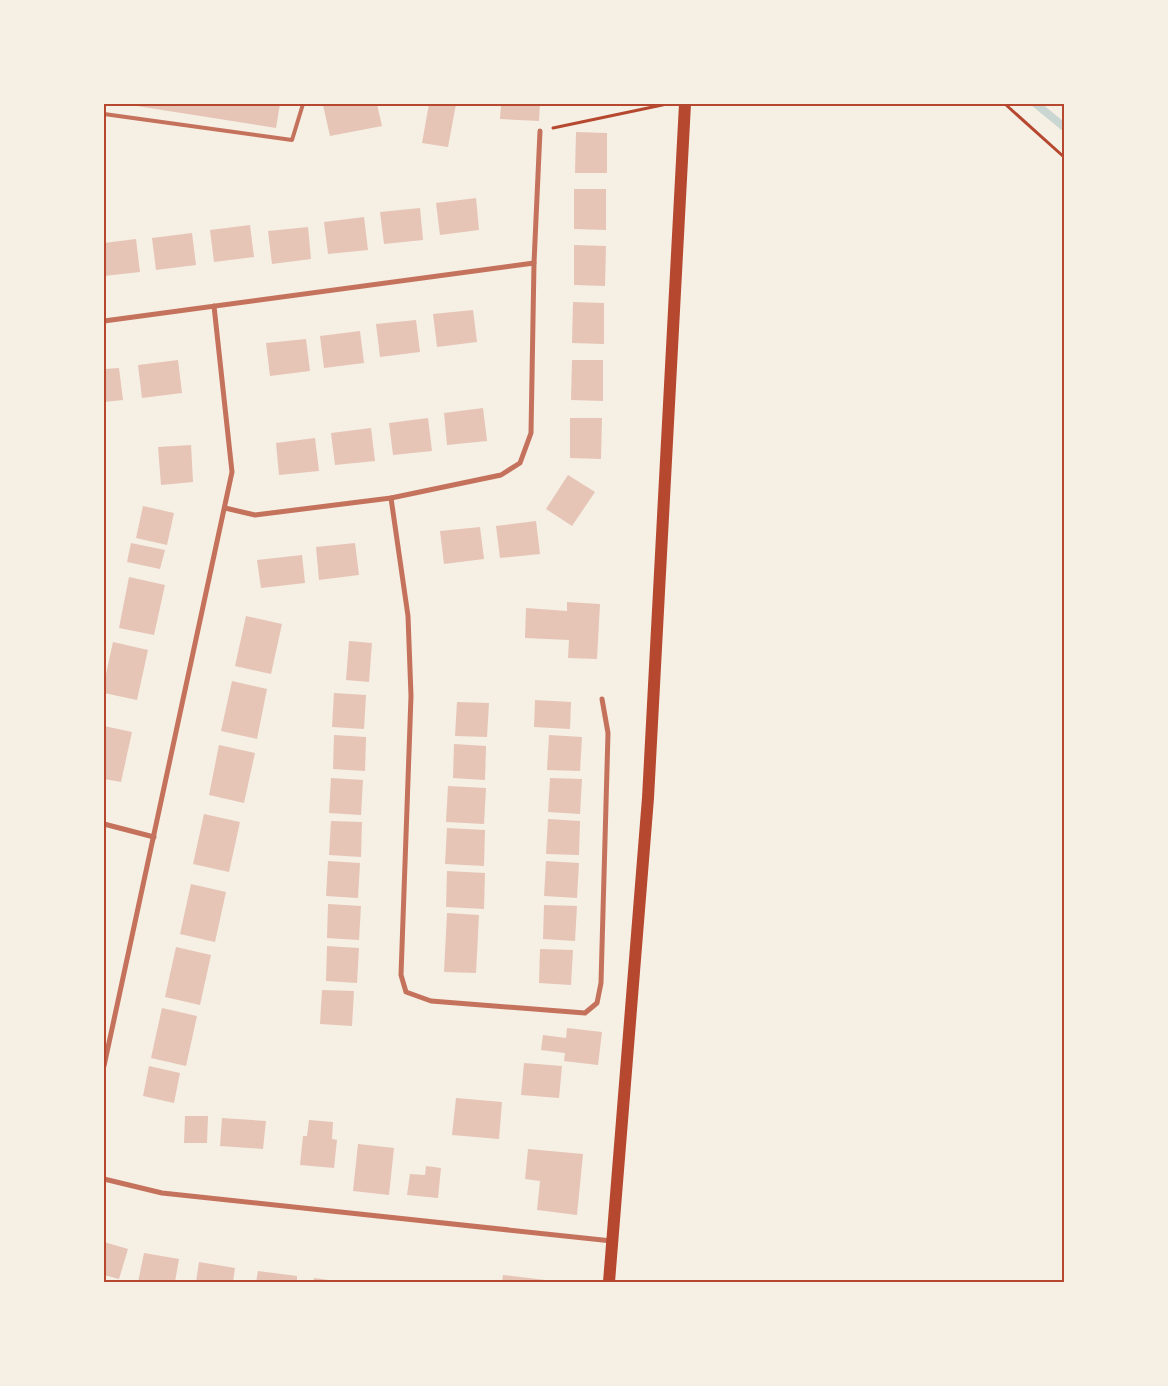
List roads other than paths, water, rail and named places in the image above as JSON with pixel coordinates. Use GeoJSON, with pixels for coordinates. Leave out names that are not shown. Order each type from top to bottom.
{"type":"FeatureCollection","features":[{"type":"Feature","properties":{"kind":"main road"},"geometry":{"type":"LineString","coordinates":[[609,1282],[648,798],[685,104]]}},
{"type":"Feature","properties":{"kind":"street"},"geometry":{"type":"LineString","coordinates":[[225,508],[255,515],[391,498],[501,474],[520,463],[531,433],[534,263],[540,131]]}},
{"type":"Feature","properties":{"kind":"street"},"geometry":{"type":"LineString","coordinates":[[104,321],[534,263]]}},
{"type":"Feature","properties":{"kind":"street"},"geometry":{"type":"LineString","coordinates":[[104,1066],[232,472],[214,306]]}},
{"type":"Feature","properties":{"kind":"street"},"geometry":{"type":"LineString","coordinates":[[391,498],[408,616],[411,696],[401,975],[406,992],[431,1001],[585,1013],[597,1003],[601,983],[608,734],[602,699]]}},
{"type":"Feature","properties":{"kind":"street"},"geometry":{"type":"LineString","coordinates":[[104,824],[154,837]]}},
{"type":"Feature","properties":{"kind":"street"},"geometry":{"type":"LineString","coordinates":[[104,1180],[162,1193],[612,1241]]}},
{"type":"Feature","properties":{"kind":"lane"},"geometry":{"type":"LineString","coordinates":[[104,114],[292,140],[303,104]]}},
{"type":"Feature","properties":{"kind":"waterway"},"geometry":{"type":"LineString","coordinates":[[1036,104],[1064,127]]}}]}
